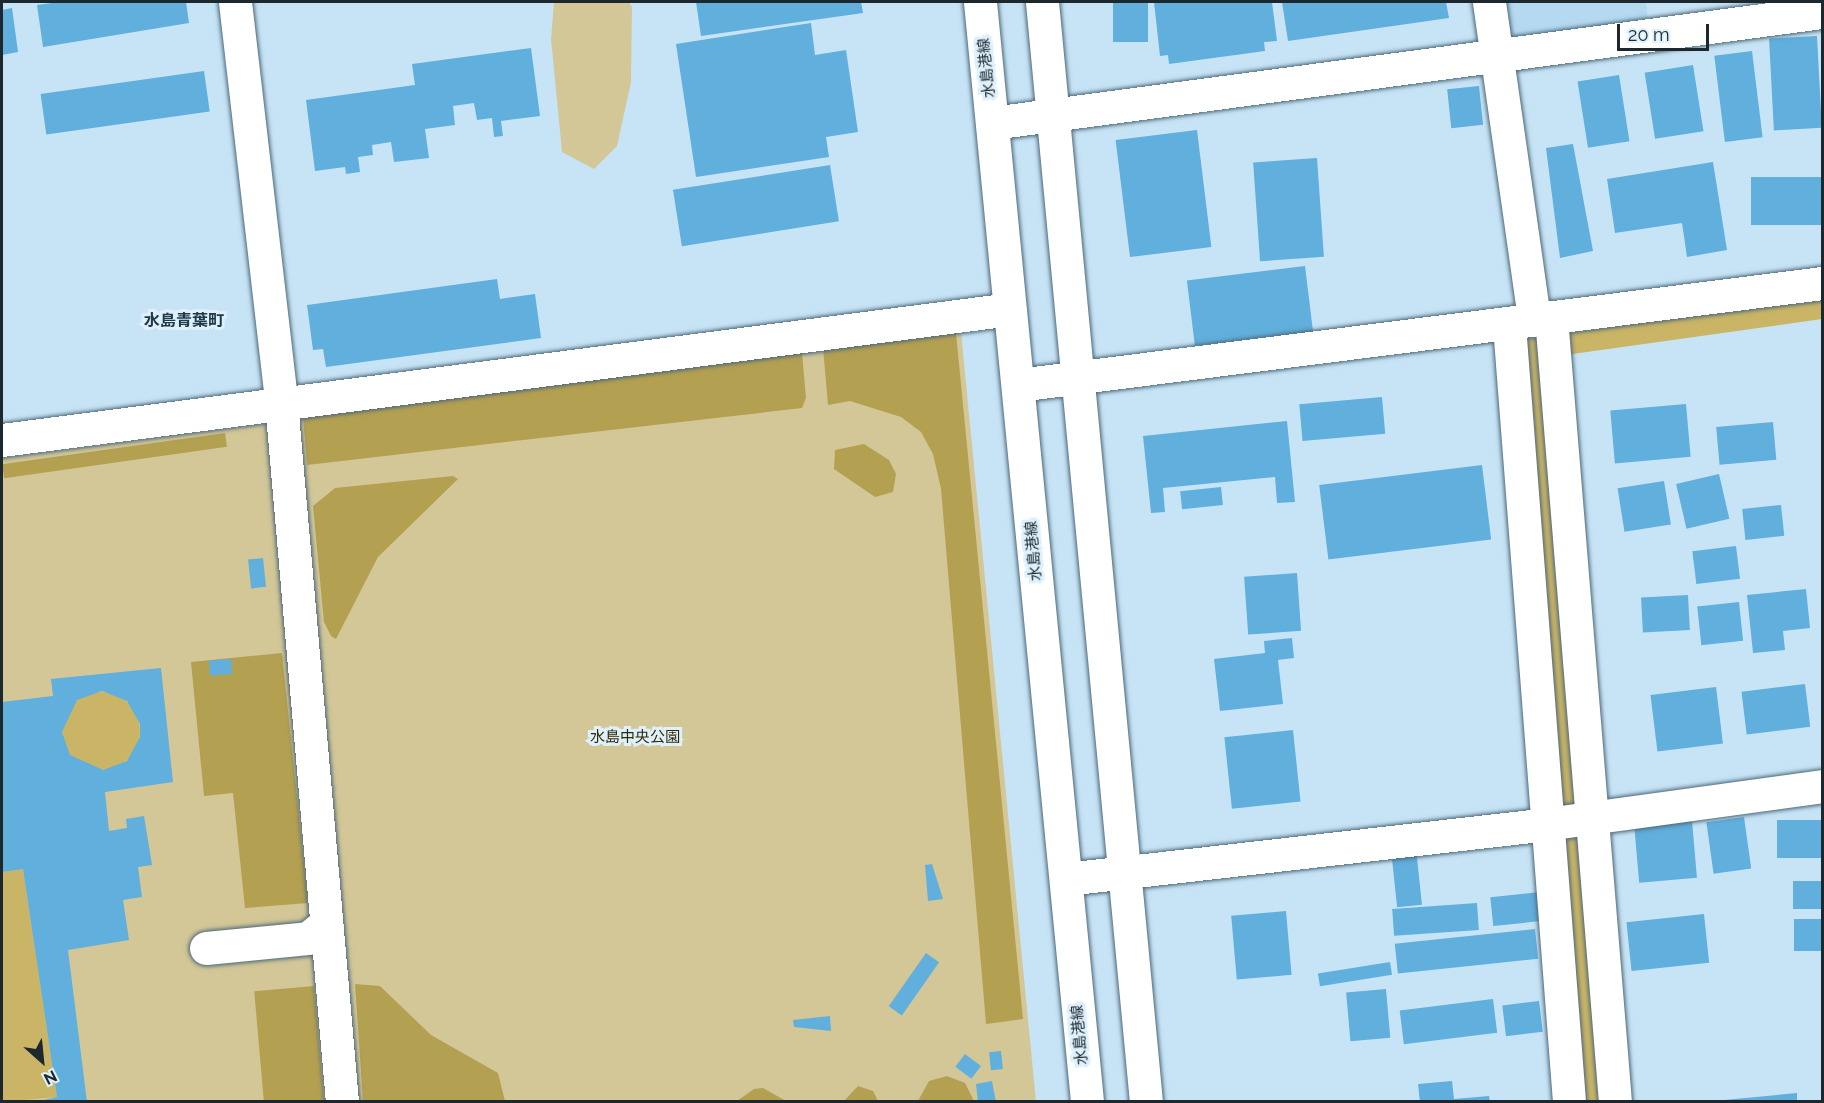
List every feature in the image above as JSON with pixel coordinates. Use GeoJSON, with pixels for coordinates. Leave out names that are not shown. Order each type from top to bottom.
{"type":"FeatureCollection","features":[{"type":"Feature","properties":{"kind":"street"},"geometry":{"type":"LineString","coordinates":[[235,2],[281,402],[323,926],[342,1101]]}},
{"type":"Feature","properties":{"kind":"street","name":"水島港線"},"geometry":{"type":"LineString","coordinates":[[980,2],[1087,1101]]}},
{"type":"Feature","properties":{"kind":"street"},"geometry":{"type":"LineString","coordinates":[[1042,2],[1146,1101]]}},
{"type":"Feature","properties":{"kind":"street"},"geometry":{"type":"LineString","coordinates":[[1489,2],[1540,331],[1569,820],[1569,1101]]}},
{"type":"Feature","properties":{"kind":"street"},"geometry":{"type":"LineString","coordinates":[[992,123],[1497,58],[1822,12]]}},
{"type":"Feature","properties":{"kind":"street"},"geometry":{"type":"LineString","coordinates":[[1018,385],[1540,331],[1822,283]]}},
{"type":"Feature","properties":{"kind":"street"},"geometry":{"type":"LineString","coordinates":[[2,440],[1010,309]]}},
{"type":"Feature","properties":{"kind":"street"},"geometry":{"type":"LineString","coordinates":[[1540,331],[1569,820],[1615,1101]]}},
{"type":"Feature","properties":{"kind":"street"},"geometry":{"type":"LineString","coordinates":[[1066,879],[1569,820],[1822,786]]}},
{"type":"Feature","properties":{"kind":"street"},"geometry":{"type":"LineString","coordinates":[[206,948],[308,938],[323,926]]}},
{"type":"Feature","properties":{"kind":"shaded area"},"geometry":{"type":"Polygon","coordinates":[[[1500,2],[1646,2],[1648,22],[1505,42],[1500,2]]]}},
{"type":"Feature","properties":{"kind":"shaded area"},"geometry":{"type":"Polygon","coordinates":[[[1822,298],[1822,319],[1544,358],[1602,1101],[1585,1101],[1524,339],[1822,298]]]}},
{"type":"Feature","properties":{"kind":"shaded area"},"geometry":{"type":"Polygon","coordinates":[[[956,333],[1023,1019],[986,1024],[941,489],[933,454],[921,432],[901,417],[850,401],[828,405],[823,348],[956,333]]]}},
{"type":"Feature","properties":{"kind":"shaded area"},"geometry":{"type":"Polygon","coordinates":[[[802,353],[806,398],[802,408],[307,465],[303,416],[802,353]]]}},
{"type":"Feature","properties":{"kind":"shaded area"},"geometry":{"type":"Polygon","coordinates":[[[225,433],[227,447],[4,478],[2,464],[225,433]]]}},
{"type":"Feature","properties":{"kind":"shaded area"},"geometry":{"type":"Polygon","coordinates":[[[864,444],[889,460],[896,474],[893,492],[875,497],[834,469],[835,450],[864,444]]]}},
{"type":"Feature","properties":{"kind":"shaded area"},"geometry":{"type":"Polygon","coordinates":[[[453,476],[458,479],[378,557],[336,639],[331,636],[324,622],[313,506],[335,488],[453,476]]]}},
{"type":"Feature","properties":{"kind":"shaded area"},"geometry":{"type":"Polygon","coordinates":[[[282,653],[308,903],[245,908],[233,793],[204,796],[191,662],[282,653]]]}},
{"type":"Feature","properties":{"kind":"shaded area"},"geometry":{"type":"Polygon","coordinates":[[[101,692],[116,695],[133,709],[140,731],[137,746],[123,763],[101,770],[86,767],[69,753],[62,731],[65,716],[79,699],[101,692]]]}},
{"type":"Feature","properties":{"kind":"shaded area"},"geometry":{"type":"Polygon","coordinates":[[[23,869],[57,1097],[2,1102],[2,872],[23,869]]]}},
{"type":"Feature","properties":{"kind":"shaded area"},"geometry":{"type":"Polygon","coordinates":[[[355,984],[380,986],[431,1035],[498,1073],[505,1101],[363,1101],[355,984]]]}},
{"type":"Feature","properties":{"kind":"shaded area"},"geometry":{"type":"Polygon","coordinates":[[[314,986],[324,1101],[264,1102],[254,991],[314,986]]]}},
{"type":"Feature","properties":{"kind":"shaded area"},"geometry":{"type":"Polygon","coordinates":[[[947,1076],[965,1083],[974,1101],[918,1101],[929,1081],[947,1076]]]}},
{"type":"Feature","properties":{"kind":"shaded area"},"geometry":{"type":"Polygon","coordinates":[[[858,1086],[873,1091],[878,1101],[844,1101],[858,1086]]]}},
{"type":"Feature","properties":{"kind":"shaded area"},"geometry":{"type":"Polygon","coordinates":[[[763,1088],[786,1101],[737,1101],[754,1089],[763,1088]]]}},
{"type":"Feature","properties":{"kind":"green space"},"geometry":{"type":"Polygon","coordinates":[[[554,2],[629,2],[632,7],[631,82],[617,146],[594,169],[562,152],[551,39],[554,2]]]}},
{"type":"Feature","properties":{"kind":"green space","name":"水島中央公園"},"geometry":{"type":"Polygon","coordinates":[[[961,332],[1036,1101],[2,1101],[2,458],[961,332]]]}},
{"type":"Feature","properties":{"kind":"building"},"geometry":{"type":"Polygon","coordinates":[[[59,2],[186,2],[189,23],[43,47],[37,5],[59,2]]]}},
{"type":"Feature","properties":{"kind":"building"},"geometry":{"type":"Polygon","coordinates":[[[696,2],[861,2],[863,13],[701,36],[696,2]]]}},
{"type":"Feature","properties":{"kind":"building"},"geometry":{"type":"Polygon","coordinates":[[[1113,2],[1148,2],[1148,42],[1113,42],[1113,2]]]}},
{"type":"Feature","properties":{"kind":"building"},"geometry":{"type":"Polygon","coordinates":[[[1154,2],[1272,2],[1277,41],[1264,42],[1265,51],[1169,64],[1168,55],[1160,56],[1154,2]]]}},
{"type":"Feature","properties":{"kind":"building"},"geometry":{"type":"Polygon","coordinates":[[[1282,2],[1446,2],[1449,18],[1288,41],[1282,2]]]}},
{"type":"Feature","properties":{"kind":"building"},"geometry":{"type":"Polygon","coordinates":[[[12,8],[18,52],[2,55],[2,10],[12,8]]]}},
{"type":"Feature","properties":{"kind":"building"},"geometry":{"type":"Polygon","coordinates":[[[811,23],[815,55],[846,50],[858,132],[826,137],[829,157],[696,177],[676,44],[811,23]]]}},
{"type":"Feature","properties":{"kind":"building"},"geometry":{"type":"Polygon","coordinates":[[[1817,36],[1822,128],[1774,130],[1769,39],[1817,36]]]}},
{"type":"Feature","properties":{"kind":"building"},"geometry":{"type":"Polygon","coordinates":[[[531,48],[540,116],[501,121],[503,136],[494,137],[492,118],[477,120],[474,103],[453,106],[455,125],[425,129],[429,158],[394,162],[391,142],[372,145],[373,155],[358,157],[360,172],[346,174],[345,167],[315,171],[306,100],[415,85],[412,64],[531,48]]]}},
{"type":"Feature","properties":{"kind":"building"},"geometry":{"type":"Polygon","coordinates":[[[1752,51],[1763,137],[1725,142],[1714,56],[1752,51]]]}},
{"type":"Feature","properties":{"kind":"building"},"geometry":{"type":"Polygon","coordinates":[[[1693,65],[1703,131],[1655,139],[1645,73],[1693,65]]]}},
{"type":"Feature","properties":{"kind":"building"},"geometry":{"type":"Polygon","coordinates":[[[204,71],[210,112],[46,135],[41,94],[204,71]]]}},
{"type":"Feature","properties":{"kind":"building"},"geometry":{"type":"Polygon","coordinates":[[[1619,75],[1629,141],[1588,148],[1578,82],[1619,75]]]}},
{"type":"Feature","properties":{"kind":"building"},"geometry":{"type":"Polygon","coordinates":[[[1479,86],[1483,125],[1451,128],[1447,89],[1479,86]]]}},
{"type":"Feature","properties":{"kind":"building"},"geometry":{"type":"Polygon","coordinates":[[[1197,130],[1211,247],[1130,257],[1116,140],[1197,130]]]}},
{"type":"Feature","properties":{"kind":"building"},"geometry":{"type":"Polygon","coordinates":[[[1573,144],[1593,251],[1560,258],[1546,148],[1573,144]]]}},
{"type":"Feature","properties":{"kind":"building"},"geometry":{"type":"Polygon","coordinates":[[[1317,158],[1324,257],[1260,261],[1253,162],[1317,158]]]}},
{"type":"Feature","properties":{"kind":"building"},"geometry":{"type":"Polygon","coordinates":[[[1713,162],[1727,250],[1687,257],[1682,223],[1615,233],[1607,179],[1713,162]]]}},
{"type":"Feature","properties":{"kind":"building"},"geometry":{"type":"Polygon","coordinates":[[[830,165],[839,221],[682,246],[673,190],[830,165]]]}},
{"type":"Feature","properties":{"kind":"building"},"geometry":{"type":"Polygon","coordinates":[[[1751,177],[1822,177],[1822,225],[1751,225],[1751,177]]]}},
{"type":"Feature","properties":{"kind":"building"},"geometry":{"type":"Polygon","coordinates":[[[1305,266],[1313,332],[1195,346],[1187,281],[1305,266]]]}},
{"type":"Feature","properties":{"kind":"building"},"geometry":{"type":"Polygon","coordinates":[[[497,279],[500,299],[535,294],[541,338],[326,367],[323,349],[313,350],[307,305],[497,279]]]}},
{"type":"Feature","properties":{"kind":"building"},"geometry":{"type":"Polygon","coordinates":[[[1382,397],[1385,434],[1303,441],[1299,404],[1382,397]]]}},
{"type":"Feature","properties":{"kind":"building"},"geometry":{"type":"Polygon","coordinates":[[[1686,404],[1691,457],[1615,463],[1610,411],[1686,404]]]}},
{"type":"Feature","properties":{"kind":"building"},"geometry":{"type":"Polygon","coordinates":[[[1287,421],[1295,502],[1277,503],[1275,477],[1163,488],[1165,512],[1151,513],[1143,436],[1287,421]]]}},
{"type":"Feature","properties":{"kind":"building"},"geometry":{"type":"Polygon","coordinates":[[[1773,422],[1776,460],[1720,465],[1716,427],[1773,422]]]}},
{"type":"Feature","properties":{"kind":"building"},"geometry":{"type":"Polygon","coordinates":[[[1482,465],[1491,539],[1328,559],[1319,485],[1482,465]]]}},
{"type":"Feature","properties":{"kind":"building"},"geometry":{"type":"Polygon","coordinates":[[[1719,474],[1729,519],[1686,529],[1676,484],[1719,474]]]}},
{"type":"Feature","properties":{"kind":"building"},"geometry":{"type":"Polygon","coordinates":[[[1664,481],[1671,524],[1624,532],[1618,488],[1664,481]]]}},
{"type":"Feature","properties":{"kind":"building"},"geometry":{"type":"Polygon","coordinates":[[[1221,487],[1223,505],[1182,509],[1180,491],[1221,487]]]}},
{"type":"Feature","properties":{"kind":"building"},"geometry":{"type":"Polygon","coordinates":[[[1781,505],[1784,536],[1745,540],[1742,509],[1781,505]]]}},
{"type":"Feature","properties":{"kind":"building"},"geometry":{"type":"Polygon","coordinates":[[[1736,546],[1740,579],[1696,584],[1692,551],[1736,546]]]}},
{"type":"Feature","properties":{"kind":"building"},"geometry":{"type":"Polygon","coordinates":[[[263,558],[266,587],[251,588],[248,560],[263,558]]]}},
{"type":"Feature","properties":{"kind":"building"},"geometry":{"type":"Polygon","coordinates":[[[1297,573],[1301,631],[1248,635],[1244,577],[1297,573]]]}},
{"type":"Feature","properties":{"kind":"building"},"geometry":{"type":"Polygon","coordinates":[[[1806,589],[1810,628],[1783,631],[1785,650],[1753,653],[1747,595],[1806,589]]]}},
{"type":"Feature","properties":{"kind":"building"},"geometry":{"type":"Polygon","coordinates":[[[1688,595],[1690,630],[1643,632],[1641,597],[1688,595]]]}},
{"type":"Feature","properties":{"kind":"building"},"geometry":{"type":"Polygon","coordinates":[[[1739,602],[1743,641],[1701,645],[1697,606],[1739,602]]]}},
{"type":"Feature","properties":{"kind":"building"},"geometry":{"type":"Polygon","coordinates":[[[1292,638],[1294,658],[1278,660],[1283,704],[1220,711],[1214,659],[1265,653],[1264,641],[1292,638]]]}},
{"type":"Feature","properties":{"kind":"building"},"geometry":{"type":"Polygon","coordinates":[[[231,659],[232,674],[210,675],[209,661],[231,659]]]}},
{"type":"Feature","properties":{"kind":"building"},"geometry":{"type":"Polygon","coordinates":[[[161,668],[173,782],[105,792],[109,831],[127,828],[126,819],[144,816],[152,865],[138,867],[142,897],[123,900],[129,940],[68,950],[87,1102],[35,1102],[57,1097],[23,869],[2,872],[2,702],[53,696],[51,679],[161,668]],[[102,691],[77,700],[62,732],[70,755],[103,770],[127,761],[140,737],[140,724],[127,701],[102,691]]]}},
{"type":"Feature","properties":{"kind":"building"},"geometry":{"type":"Polygon","coordinates":[[[1805,684],[1810,727],[1747,734],[1741,692],[1805,684]]]}},
{"type":"Feature","properties":{"kind":"building"},"geometry":{"type":"Polygon","coordinates":[[[1716,687],[1723,744],[1657,752],[1650,695],[1716,687]]]}},
{"type":"Feature","properties":{"kind":"building"},"geometry":{"type":"Polygon","coordinates":[[[1293,730],[1301,802],[1232,809],[1224,737],[1293,730]]]}},
{"type":"Feature","properties":{"kind":"building"},"geometry":{"type":"Polygon","coordinates":[[[1744,817],[1751,868],[1714,874],[1706,822],[1744,817]]]}},
{"type":"Feature","properties":{"kind":"building"},"geometry":{"type":"Polygon","coordinates":[[[1777,820],[1822,820],[1822,858],[1777,858],[1777,820]]]}},
{"type":"Feature","properties":{"kind":"building"},"geometry":{"type":"Polygon","coordinates":[[[1692,821],[1697,878],[1639,883],[1634,826],[1692,821]]]}},
{"type":"Feature","properties":{"kind":"building"},"geometry":{"type":"Polygon","coordinates":[[[1416,848],[1422,905],[1397,907],[1391,851],[1416,848]]]}},
{"type":"Feature","properties":{"kind":"building"},"geometry":{"type":"Polygon","coordinates":[[[932,864],[943,899],[928,901],[925,865],[932,864]]]}},
{"type":"Feature","properties":{"kind":"building"},"geometry":{"type":"Polygon","coordinates":[[[1793,881],[1822,881],[1822,909],[1793,909],[1793,881]]]}},
{"type":"Feature","properties":{"kind":"building"},"geometry":{"type":"Polygon","coordinates":[[[1540,892],[1543,921],[1493,926],[1490,897],[1540,892]]]}},
{"type":"Feature","properties":{"kind":"building"},"geometry":{"type":"Polygon","coordinates":[[[1477,903],[1479,930],[1394,936],[1392,909],[1477,903]]]}},
{"type":"Feature","properties":{"kind":"building"},"geometry":{"type":"Polygon","coordinates":[[[1286,911],[1292,975],[1237,980],[1231,916],[1286,911]]]}},
{"type":"Feature","properties":{"kind":"building"},"geometry":{"type":"Polygon","coordinates":[[[1704,914],[1709,963],[1632,971],[1626,922],[1704,914]]]}},
{"type":"Feature","properties":{"kind":"building"},"geometry":{"type":"Polygon","coordinates":[[[1794,919],[1822,919],[1822,951],[1794,951],[1794,919]]]}},
{"type":"Feature","properties":{"kind":"building"},"geometry":{"type":"Polygon","coordinates":[[[1535,929],[1538,959],[1398,974],[1395,944],[1535,929]]]}},
{"type":"Feature","properties":{"kind":"building"},"geometry":{"type":"Polygon","coordinates":[[[926,953],[939,962],[902,1015],[889,1006],[926,953]]]}},
{"type":"Feature","properties":{"kind":"building"},"geometry":{"type":"Polygon","coordinates":[[[1390,962],[1392,975],[1320,986],[1318,973],[1390,962]]]}},
{"type":"Feature","properties":{"kind":"building"},"geometry":{"type":"Polygon","coordinates":[[[1386,989],[1390,1038],[1350,1041],[1346,992],[1386,989]]]}},
{"type":"Feature","properties":{"kind":"building"},"geometry":{"type":"Polygon","coordinates":[[[1493,999],[1497,1033],[1404,1044],[1400,1010],[1493,999]]]}},
{"type":"Feature","properties":{"kind":"building"},"geometry":{"type":"Polygon","coordinates":[[[1539,1001],[1543,1032],[1506,1036],[1502,1006],[1539,1001]]]}},
{"type":"Feature","properties":{"kind":"building"},"geometry":{"type":"Polygon","coordinates":[[[830,1016],[831,1031],[794,1027],[793,1020],[830,1016]]]}},
{"type":"Feature","properties":{"kind":"building"},"geometry":{"type":"Polygon","coordinates":[[[1001,1051],[1003,1069],[991,1070],[989,1052],[1001,1051]]]}},
{"type":"Feature","properties":{"kind":"building"},"geometry":{"type":"Polygon","coordinates":[[[965,1054],[981,1066],[971,1079],[955,1067],[965,1054]]]}},
{"type":"Feature","properties":{"kind":"building"},"geometry":{"type":"Polygon","coordinates":[[[992,1081],[996,1102],[978,1102],[976,1084],[992,1081]]]}},
{"type":"Feature","properties":{"kind":"building"},"geometry":{"type":"Polygon","coordinates":[[[1452,1081],[1454,1099],[1489,1096],[1490,1102],[1420,1102],[1418,1084],[1452,1081]]]}},
{"type":"Feature","properties":{"kind":"building"},"geometry":{"type":"Polygon","coordinates":[[[1797,1093],[1797,1102],[1724,1102],[1724,1100],[1797,1093]]]}},
{"type":"Feature","properties":{"kind":"district","name":"水島青葉町"},"geometry":{"type":"Point","coordinates":[184,321]}}]}
